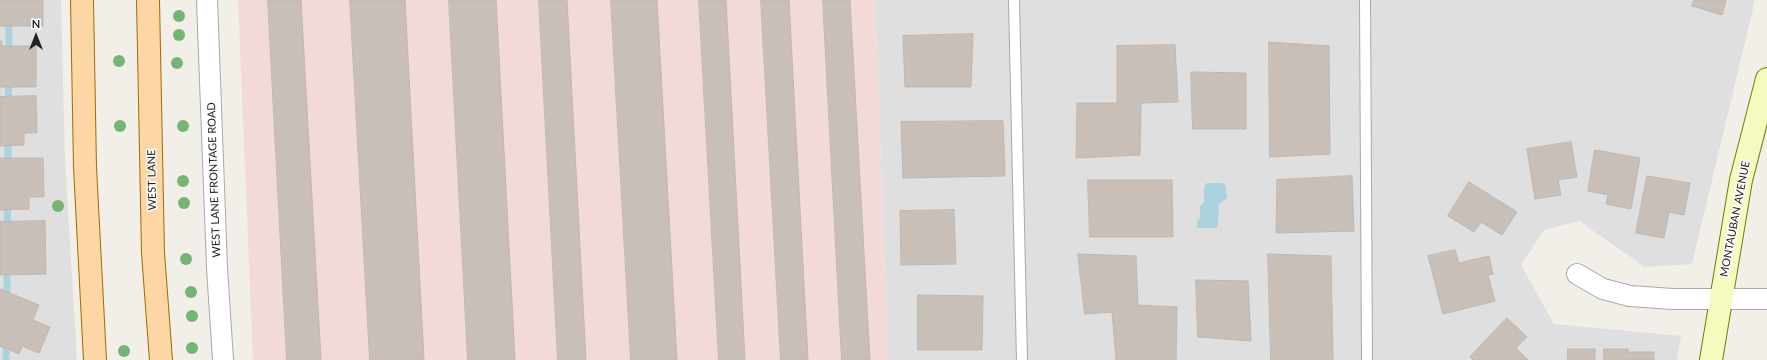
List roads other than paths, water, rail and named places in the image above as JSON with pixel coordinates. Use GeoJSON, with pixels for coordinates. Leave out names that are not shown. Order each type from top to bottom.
{"type":"FeatureCollection","features":[{"type":"Feature","properties":{"kind":"main road"},"geometry":{"type":"LineString","coordinates":[[82,0],[85,167],[95,360]]}},
{"type":"Feature","properties":{"kind":"main road","name":"WEST LANE"},"geometry":{"type":"LineString","coordinates":[[148,0],[153,253],[161,360]]}},
{"type":"Feature","properties":{"kind":"street","name":"WEST LANE FRONTAGE ROAD"},"geometry":{"type":"LineString","coordinates":[[207,0],[217,268],[223,360]]}},
{"type":"Feature","properties":{"kind":"street","name":"MONTAUBAN AVENUE"},"geometry":{"type":"LineString","coordinates":[[1711,360],[1741,180],[1767,79]]}},
{"type":"Feature","properties":{"kind":"street"},"geometry":{"type":"LineString","coordinates":[[1577,274],[1603,289],[1630,296],[1673,299],[1767,299]]}},
{"type":"Feature","properties":{"kind":"lane"},"geometry":{"type":"LineString","coordinates":[[1014,0],[1022,360]]}},
{"type":"Feature","properties":{"kind":"lane"},"geometry":{"type":"LineString","coordinates":[[1365,0],[1366,360]]}},
{"type":"Feature","properties":{"kind":"water"},"geometry":{"type":"Polygon","coordinates":[[[1207,183],[1222,183],[1226,186],[1227,198],[1219,204],[1218,225],[1216,228],[1197,228],[1197,221],[1200,218],[1200,206],[1204,203],[1204,186],[1207,183]]]}},
{"type":"Feature","properties":{"kind":"waterway"},"geometry":{"type":"LineString","coordinates":[[9,0],[9,54]]}},
{"type":"Feature","properties":{"kind":"waterway"},"geometry":{"type":"LineString","coordinates":[[8,106],[9,78]]}},
{"type":"Feature","properties":{"kind":"waterway"},"geometry":{"type":"LineString","coordinates":[[8,136],[8,166]]}},
{"type":"Feature","properties":{"kind":"waterway"},"geometry":{"type":"LineString","coordinates":[[7,230],[8,200]]}},
{"type":"Feature","properties":{"kind":"waterway"},"geometry":{"type":"LineString","coordinates":[[7,266],[7,300]]}},
{"type":"Feature","properties":{"kind":"waterway"},"geometry":{"type":"LineString","coordinates":[[6,340],[6,360]]}}]}
